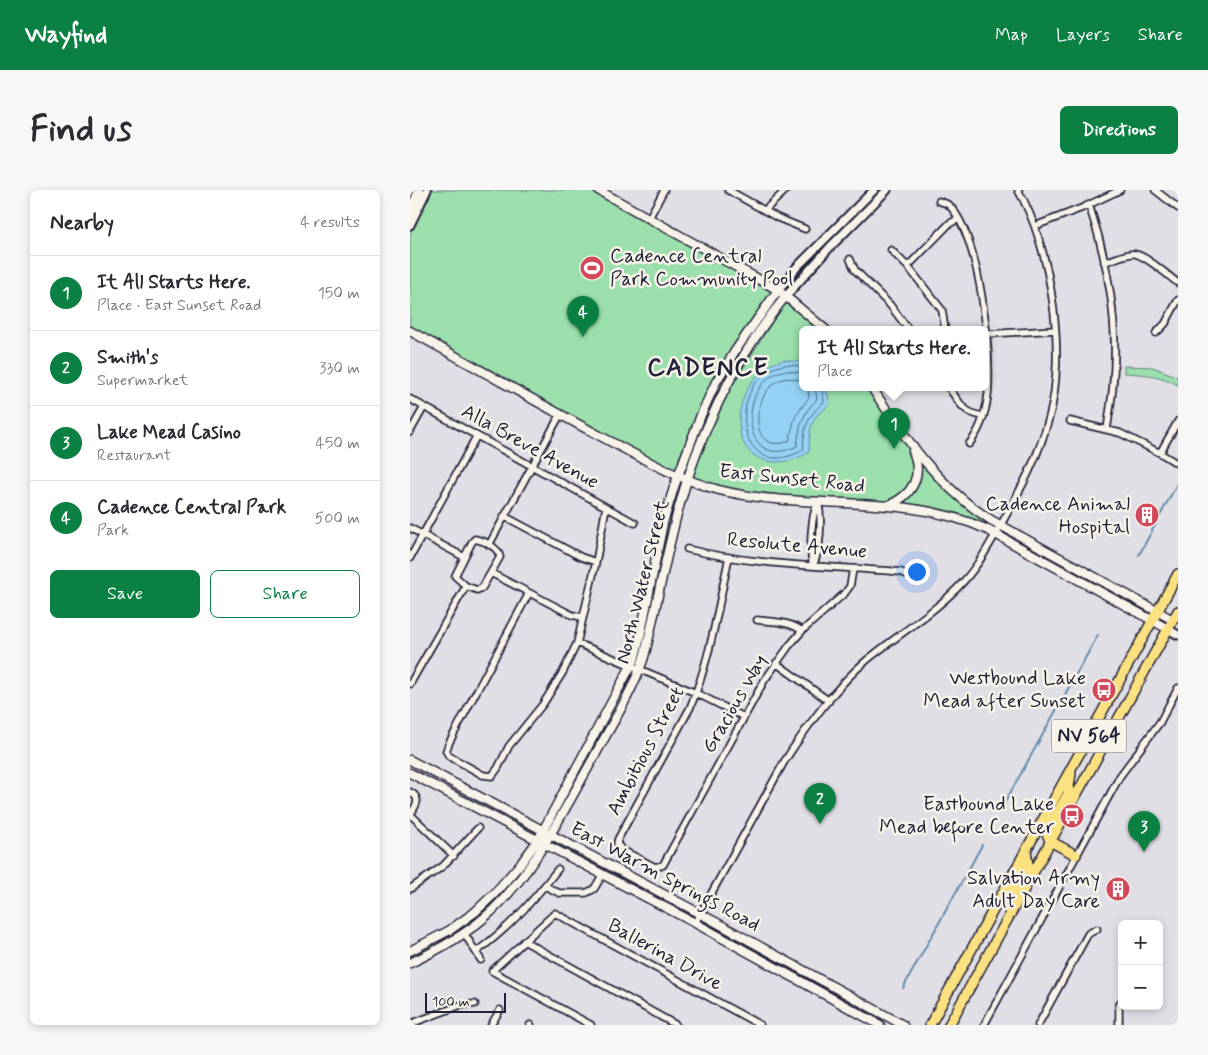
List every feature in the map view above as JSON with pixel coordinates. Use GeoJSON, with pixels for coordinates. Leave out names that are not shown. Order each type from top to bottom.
{"type":"FeatureCollection","features":[{"type":"Feature","properties":{"kind":"main road"},"geometry":{"type":"LineString","coordinates":[[410,212],[419,190]]}},
{"type":"Feature","properties":{"kind":"main road"},"geometry":{"type":"LineString","coordinates":[[598,190],[778,290],[821,326]]}},
{"type":"Feature","properties":{"kind":"main road","name":"North Water Street"},"geometry":{"type":"LineString","coordinates":[[547,832],[630,667],[640,637],[663,522],[701,415],[716,382],[734,351],[778,290]]}},
{"type":"Feature","properties":{"kind":"main road","name":"North Water Street"},"geometry":{"type":"LineString","coordinates":[[410,963],[464,933],[484,918],[510,891],[529,868],[541,842],[613,722],[639,670],[648,642],[675,524],[687,480],[700,446],[733,377],[766,322],[786,296]]}},
{"type":"Feature","properties":{"kind":"main road","name":"East Sunset Road"},"geometry":{"type":"LineString","coordinates":[[410,331],[678,477],[739,494],[818,502],[887,506],[947,516],[981,526],[1168,629]]}},
{"type":"Feature","properties":{"kind":"main road"},"geometry":{"type":"LineString","coordinates":[[874,391],[910,444],[926,463],[954,492],[982,514],[1176,621]]}},
{"type":"Feature","properties":{"kind":"main road"},"geometry":{"type":"LineString","coordinates":[[887,506],[904,497],[914,484],[918,467],[910,444]]}},
{"type":"Feature","properties":{"kind":"main road","name":"NV 564"},"geometry":{"type":"LineString","coordinates":[[930,1025],[1178,574]]}},
{"type":"Feature","properties":{"kind":"main road","name":"NV 564"},"geometry":{"type":"LineString","coordinates":[[949,1025],[1168,629],[1176,621],[1178,610]]}},
{"type":"Feature","properties":{"kind":"main road","name":"East Warm Springs Road"},"geometry":{"type":"LineString","coordinates":[[410,760],[701,914],[903,1025]]}},
{"type":"Feature","properties":{"kind":"main road"},"geometry":{"type":"LineString","coordinates":[[1072,767],[1068,794],[1050,825],[1047,834],[1050,841],[1076,854]]}},
{"type":"Feature","properties":{"kind":"main road","name":"East Warm Springs Road"},"geometry":{"type":"LineString","coordinates":[[410,773],[695,923],[880,1025]]}},
{"type":"Feature","properties":{"kind":"main road","name":"North Water Street"},"geometry":{"type":"LineString","coordinates":[[410,952],[450,930],[484,903],[541,842]]}},
{"type":"Feature","properties":{"kind":"main road"},"geometry":{"type":"LineString","coordinates":[[1009,918],[1011,895],[1028,864],[1026,851]]}},
{"type":"Feature","properties":{"kind":"main road"},"geometry":{"type":"LineString","coordinates":[[778,969],[784,960]]}},
{"type":"Feature","properties":{"kind":"street"},"geometry":{"type":"LineString","coordinates":[[410,225],[426,190]]}},
{"type":"Feature","properties":{"kind":"street"},"geometry":{"type":"LineString","coordinates":[[648,218],[664,190]]}},
{"type":"Feature","properties":{"kind":"street"},"geometry":{"type":"LineString","coordinates":[[728,190],[805,229]]}},
{"type":"Feature","properties":{"kind":"street"},"geometry":{"type":"LineString","coordinates":[[765,210],[786,190]]}},
{"type":"Feature","properties":{"kind":"street","name":"North Water Street"},"geometry":{"type":"LineString","coordinates":[[778,290],[796,268],[874,190]]}},
{"type":"Feature","properties":{"kind":"street","name":"North Water Street"},"geometry":{"type":"LineString","coordinates":[[786,296],[830,247],[887,190]]}},
{"type":"Feature","properties":{"kind":"street"},"geometry":{"type":"LineString","coordinates":[[695,923],[784,762],[796,744],[854,672],[949,596],[977,565],[1036,460],[1050,416],[1055,373],[1055,330],[1048,278],[1035,226],[1018,190]]}},
{"type":"Feature","properties":{"kind":"street"},"geometry":{"type":"LineString","coordinates":[[1035,226],[1089,205],[1120,190]]}},
{"type":"Feature","properties":{"kind":"street"},"geometry":{"type":"LineString","coordinates":[[1155,190],[1178,208]]}},
{"type":"Feature","properties":{"kind":"street"},"geometry":{"type":"LineString","coordinates":[[939,200],[948,204],[958,219],[967,239],[976,269],[986,326]]}},
{"type":"Feature","properties":{"kind":"street"},"geometry":{"type":"LineString","coordinates":[[1089,205],[1098,232],[1111,306],[1114,383],[1107,430]]}},
{"type":"Feature","properties":{"kind":"street"},"geometry":{"type":"LineString","coordinates":[[908,266],[949,224],[958,219]]}},
{"type":"Feature","properties":{"kind":"street"},"geometry":{"type":"LineString","coordinates":[[891,250],[908,266],[942,310],[944,326]]}},
{"type":"Feature","properties":{"kind":"street"},"geometry":{"type":"LineString","coordinates":[[1104,262],[1130,254],[1139,254],[1178,283]]}},
{"type":"Feature","properties":{"kind":"street"},"geometry":{"type":"LineString","coordinates":[[850,259],[855,270],[890,305],[906,326]]}},
{"type":"Feature","properties":{"kind":"street"},"geometry":{"type":"LineString","coordinates":[[1156,333],[1165,324],[1178,300]]}},
{"type":"Feature","properties":{"kind":"street"},"geometry":{"type":"LineString","coordinates":[[989,334],[1055,330]]}},
{"type":"Feature","properties":{"kind":"street"},"geometry":{"type":"LineString","coordinates":[[952,391],[964,409],[969,413],[983,416]]}},
{"type":"Feature","properties":{"kind":"street"},"geometry":{"type":"LineString","coordinates":[[969,444],[976,434],[983,416],[988,391]]}},
{"type":"Feature","properties":{"kind":"street","name":"Alla Breve Avenue"},"geometry":{"type":"LineString","coordinates":[[410,399],[635,523]]}},
{"type":"Feature","properties":{"kind":"street"},"geometry":{"type":"LineString","coordinates":[[410,432],[424,407]]}},
{"type":"Feature","properties":{"kind":"street"},"geometry":{"type":"LineString","coordinates":[[489,545],[560,414]]}},
{"type":"Feature","properties":{"kind":"street"},"geometry":{"type":"LineString","coordinates":[[1070,421],[1129,437],[1178,464]]}},
{"type":"Feature","properties":{"kind":"street"},"geometry":{"type":"LineString","coordinates":[[1160,453],[1178,421]]}},
{"type":"Feature","properties":{"kind":"street"},"geometry":{"type":"LineString","coordinates":[[410,558],[476,437]]}},
{"type":"Feature","properties":{"kind":"street"},"geometry":{"type":"LineString","coordinates":[[813,565],[811,558],[814,509],[818,502]]}},
{"type":"Feature","properties":{"kind":"street"},"geometry":{"type":"LineString","coordinates":[[529,593],[446,751],[449,756],[483,775],[492,776],[498,768],[509,746],[543,704],[563,672],[577,643],[596,562],[606,507]]}},
{"type":"Feature","properties":{"kind":"street"},"geometry":{"type":"LineString","coordinates":[[504,516],[580,557],[596,562]]}},
{"type":"Feature","properties":{"kind":"street"},"geometry":{"type":"LineString","coordinates":[[410,528],[464,557]]}},
{"type":"Feature","properties":{"kind":"street"},"geometry":{"type":"LineString","coordinates":[[473,540],[479,540],[489,545],[498,551],[500,557],[480,590],[473,590],[455,576],[473,540]]}},
{"type":"Feature","properties":{"kind":"street","name":"Resolute Avenue"},"geometry":{"type":"LineString","coordinates":[[687,548],[729,557],[901,572],[905,574]]}},
{"type":"Feature","properties":{"kind":"street","name":"Ambitious Street"},"geometry":{"type":"LineString","coordinates":[[658,867],[655,868],[622,850],[617,844],[620,834],[690,708],[696,693],[705,665],[729,557]]}},
{"type":"Feature","properties":{"kind":"street","name":"Gracious Way"},"geometry":{"type":"LineString","coordinates":[[658,867],[663,865],[755,695],[776,663],[802,632],[845,593],[850,586],[853,569]]}},
{"type":"Feature","properties":{"kind":"street"},"geometry":{"type":"LineString","coordinates":[[491,573],[572,615],[582,617]]}},
{"type":"Feature","properties":{"kind":"street"},"geometry":{"type":"LineString","coordinates":[[410,684],[466,586]]}},
{"type":"Feature","properties":{"kind":"street"},"geometry":{"type":"LineString","coordinates":[[757,620],[794,625],[802,632]]}},
{"type":"Feature","properties":{"kind":"street"},"geometry":{"type":"LineString","coordinates":[[1168,629],[1178,635]]}},
{"type":"Feature","properties":{"kind":"street"},"geometry":{"type":"LineString","coordinates":[[577,643],[630,667],[696,693],[744,717]]}},
{"type":"Feature","properties":{"kind":"street"},"geometry":{"type":"LineString","coordinates":[[776,663],[829,701]]}},
{"type":"Feature","properties":{"kind":"street"},"geometry":{"type":"LineString","coordinates":[[984,1025],[1120,776],[1160,722],[1178,688]]}},
{"type":"Feature","properties":{"kind":"street"},"geometry":{"type":"LineString","coordinates":[[410,792],[417,797],[416,804],[410,815],[454,856]]}},
{"type":"Feature","properties":{"kind":"street"},"geometry":{"type":"LineString","coordinates":[[410,889],[430,876],[454,856],[478,828]]}},
{"type":"Feature","properties":{"kind":"street"},"geometry":{"type":"LineString","coordinates":[[476,952],[514,921],[530,905],[558,870]]}},
{"type":"Feature","properties":{"kind":"street"},"geometry":{"type":"LineString","coordinates":[[545,886],[559,893],[586,893],[594,890],[603,874]]}},
{"type":"Feature","properties":{"kind":"street","name":"Ballerina Drive"},"geometry":{"type":"LineString","coordinates":[[524,941],[555,913],[760,1025]]}},
{"type":"Feature","properties":{"kind":"street"},"geometry":{"type":"LineString","coordinates":[[1038,1025],[1088,934],[1097,929]]}},
{"type":"Feature","properties":{"kind":"street"},"geometry":{"type":"LineString","coordinates":[[464,933],[481,960]]}},
{"type":"Feature","properties":{"kind":"street"},"geometry":{"type":"LineString","coordinates":[[591,1025],[492,971],[524,941],[676,1025]]}},
{"type":"Feature","properties":{"kind":"street"},"geometry":{"type":"LineString","coordinates":[[412,1024],[461,1005],[474,1004]]}},
{"type":"Feature","properties":{"kind":"street"},"geometry":{"type":"LineString","coordinates":[[491,1025],[500,1010]]}},
{"type":"Feature","properties":{"kind":"street"},"geometry":{"type":"LineString","coordinates":[[1119,1010],[1119,1025]]}},
{"type":"Feature","properties":{"kind":"green space"},"geometry":{"type":"Polygon","coordinates":[[[430,190],[591,190],[774,292],[765,301],[739,338],[706,398],[678,460],[680,463],[677,472],[660,465],[410,328],[410,234],[430,190]]]}},
{"type":"Feature","properties":{"kind":"green space"},"geometry":{"type":"Polygon","coordinates":[[[786,300],[817,326],[799,326],[799,391],[869,391],[912,452],[914,471],[909,486],[897,497],[879,503],[760,493],[713,484],[690,477],[723,403],[786,300]]]}},
{"type":"Feature","properties":{"kind":"green space"},"geometry":{"type":"Polygon","coordinates":[[[1124,366],[1153,367],[1178,377],[1178,385],[1158,377],[1124,373],[1124,366]]]}},
{"type":"Feature","properties":{"kind":"green space"},"geometry":{"type":"Polygon","coordinates":[[[921,464],[987,524],[950,511],[900,504],[918,482],[921,464]]]}},
{"type":"Feature","properties":{"kind":"water"},"geometry":{"type":"Polygon","coordinates":[[[784,360],[799,362],[799,391],[827,391],[830,404],[817,415],[812,424],[809,452],[793,460],[776,462],[758,458],[746,447],[740,432],[739,414],[744,396],[753,380],[767,367],[784,360]]]}},
{"type":"Feature","properties":{"kind":"waterway"},"geometry":{"type":"LineString","coordinates":[[1139,555],[1178,482]]}},
{"type":"Feature","properties":{"kind":"waterway"},"geometry":{"type":"LineString","coordinates":[[999,813],[1098,635]]}},
{"type":"Feature","properties":{"kind":"waterway"},"geometry":{"type":"LineString","coordinates":[[903,988],[982,845]]}},
{"type":"Feature","properties":{"kind":"place","name":"Cadence Central Park Community Pool"},"geometry":{"type":"Point","coordinates":[592,268]}},
{"type":"Feature","properties":{"kind":"place","name":"Cadence Central Park"},"geometry":{"type":"Point","coordinates":[583,337]}},
{"type":"Feature","properties":{"kind":"place","name":"It All Starts Here."},"geometry":{"type":"Point","coordinates":[894,449]}},
{"type":"Feature","properties":{"kind":"place","name":"Cadence Animal Hospital"},"geometry":{"type":"Point","coordinates":[1147,515]}},
{"type":"Feature","properties":{"kind":"place","name":"Westbound Lake Mead after Sunset"},"geometry":{"type":"Point","coordinates":[1104,690]}},
{"type":"Feature","properties":{"kind":"place","name":"Eastbound Lake Mead before Center"},"geometry":{"type":"Point","coordinates":[1072,816]}},
{"type":"Feature","properties":{"kind":"place","name":"Smith's"},"geometry":{"type":"Point","coordinates":[820,824]}},
{"type":"Feature","properties":{"kind":"place","name":"Lake Mead Casino"},"geometry":{"type":"Point","coordinates":[1144,852]}},
{"type":"Feature","properties":{"kind":"place","name":"Salvation Army Adult Day Care"},"geometry":{"type":"Point","coordinates":[1118,889]}},
{"type":"Feature","properties":{"kind":"district","name":"CADENCE"},"geometry":{"type":"Point","coordinates":[708,368]}}]}
